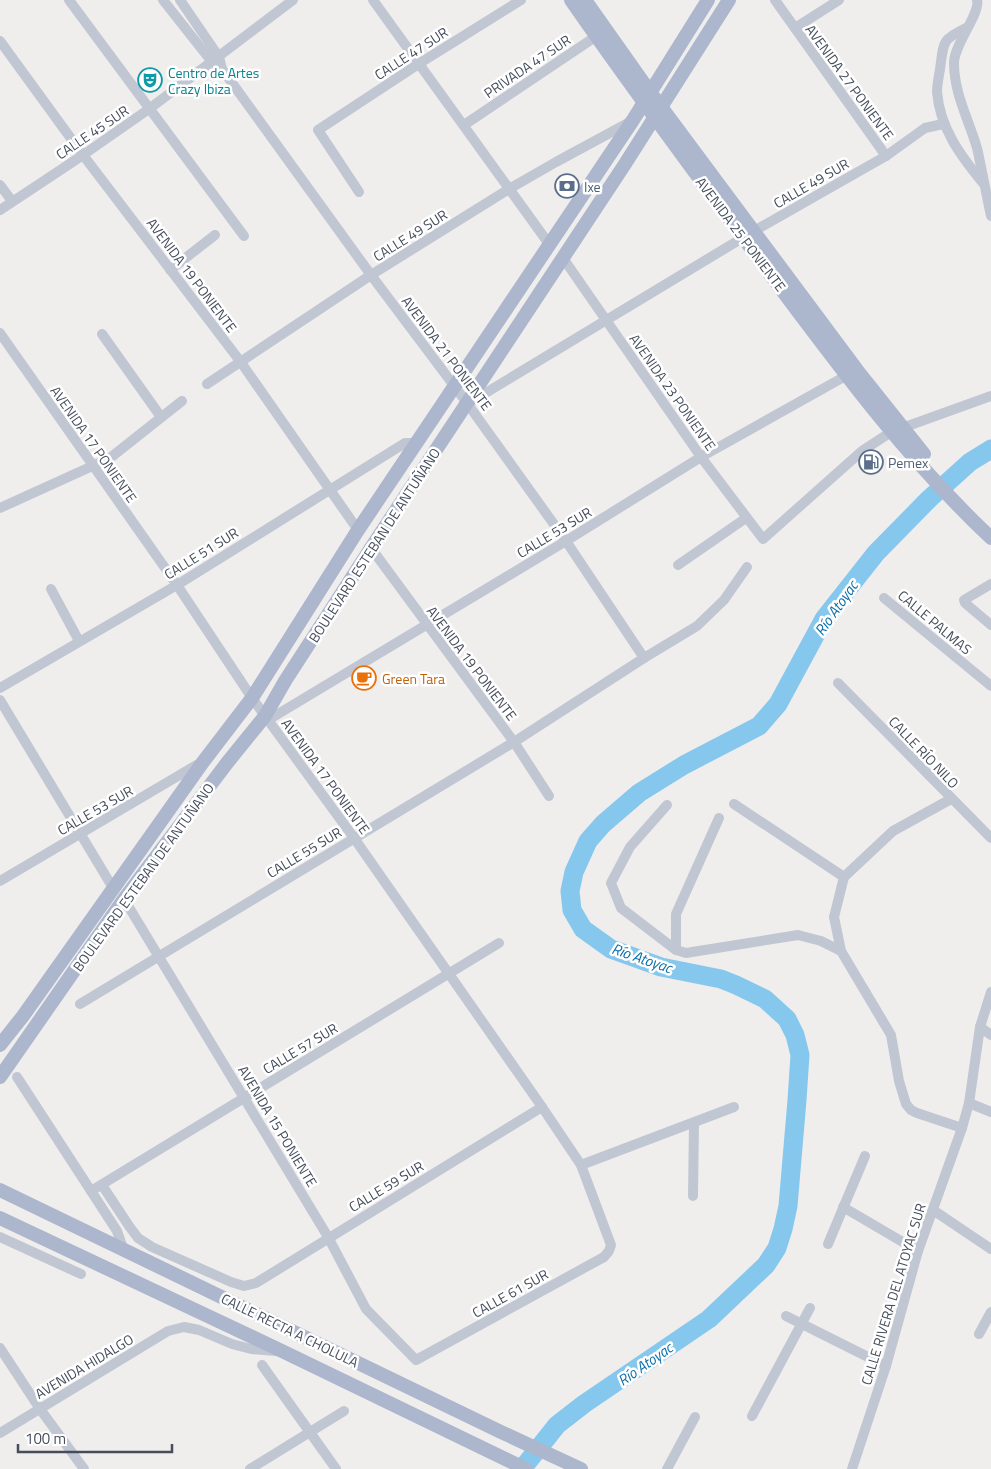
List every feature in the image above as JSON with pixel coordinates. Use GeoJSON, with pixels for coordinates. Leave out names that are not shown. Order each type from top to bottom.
{"type":"FeatureCollection","features":[{"type":"Feature","properties":{"kind":"main road","name":"AVENIDA 25 PONIENTE"},"geometry":{"type":"LineString","coordinates":[[570,0],[601,33],[851,373],[896,430],[965,507]]}},
{"type":"Feature","properties":{"kind":"main road","name":"AVENIDA 25 PONIENTE"},"geometry":{"type":"LineString","coordinates":[[585,0],[601,33]]}},
{"type":"Feature","properties":{"kind":"main road","name":"BOULEVARD ESTEBAN DE ANTUÑANO"},"geometry":{"type":"LineString","coordinates":[[0,1045],[23,1016],[203,762],[252,698],[358,530],[633,120],[708,0]]}},
{"type":"Feature","properties":{"kind":"main road","name":"BOULEVARD ESTEBAN DE ANTUÑANO"},"geometry":{"type":"LineString","coordinates":[[0,1077],[124,899],[227,763],[267,718],[285,681],[563,258],[729,0]]}},
{"type":"Feature","properties":{"kind":"main road"},"geometry":{"type":"LineString","coordinates":[[965,507],[991,526]]}},
{"type":"Feature","properties":{"kind":"main road"},"geometry":{"type":"LineString","coordinates":[[965,507],[991,538]]}},
{"type":"Feature","properties":{"kind":"main road","name":"CALLE RECTA A CHOLULA"},"geometry":{"type":"LineString","coordinates":[[0,1190],[581,1469]]}},
{"type":"Feature","properties":{"kind":"main road","name":"CALLE RECTA A CHOLULA"},"geometry":{"type":"LineString","coordinates":[[0,1218],[526,1469]]}},
{"type":"Feature","properties":{"kind":"street"},"geometry":{"type":"LineString","coordinates":[[69,0],[244,236]]}},
{"type":"Feature","properties":{"kind":"street","name":"AVENIDA 21 PONIENTE"},"geometry":{"type":"LineString","coordinates":[[163,0],[222,68],[371,275],[468,403],[566,542],[644,658]]}},
{"type":"Feature","properties":{"kind":"street","name":"AVENIDA 21 PONIENTE"},"geometry":{"type":"LineString","coordinates":[[180,0],[215,59]]}},
{"type":"Feature","properties":{"kind":"street","name":"CALLE 45 SUR"},"geometry":{"type":"LineString","coordinates":[[0,210],[150,109],[293,0]]}},
{"type":"Feature","properties":{"kind":"street"},"geometry":{"type":"LineString","coordinates":[[373,0],[549,244]]}},
{"type":"Feature","properties":{"kind":"street","name":"CALLE 47 SUR"},"geometry":{"type":"LineString","coordinates":[[359,192],[318,130],[521,0]]}},
{"type":"Feature","properties":{"kind":"street","name":"AVENIDA 27 PONIENTE"},"geometry":{"type":"LineString","coordinates":[[775,0],[886,156]]}},
{"type":"Feature","properties":{"kind":"street"},"geometry":{"type":"LineString","coordinates":[[795,28],[839,0]]}},
{"type":"Feature","properties":{"kind":"street"},"geometry":{"type":"LineString","coordinates":[[977,2],[977,11],[955,51],[954,64],[959,99],[976,147],[991,216]]}},
{"type":"Feature","properties":{"kind":"street"},"geometry":{"type":"LineString","coordinates":[[966,28],[949,36],[943,46],[937,90],[943,124],[962,157],[985,186]]}},
{"type":"Feature","properties":{"kind":"street","name":"PRIVADA 47 SUR"},"geometry":{"type":"LineString","coordinates":[[464,125],[601,33]]}},
{"type":"Feature","properties":{"kind":"street","name":"AVENIDA 19 PONIENTE"},"geometry":{"type":"LineString","coordinates":[[0,41],[240,361],[358,530]]}},
{"type":"Feature","properties":{"kind":"street","name":"CALLE 49 SUR"},"geometry":{"type":"LineString","coordinates":[[207,384],[371,275],[509,189],[633,120]]}},
{"type":"Feature","properties":{"kind":"street"},"geometry":{"type":"LineString","coordinates":[[886,156],[925,128],[943,124]]}},
{"type":"Feature","properties":{"kind":"street","name":"CALLE 49 SUR"},"geometry":{"type":"LineString","coordinates":[[468,403],[749,235],[886,156]]}},
{"type":"Feature","properties":{"kind":"street"},"geometry":{"type":"LineString","coordinates":[[0,185],[12,201]]}},
{"type":"Feature","properties":{"kind":"street"},"geometry":{"type":"LineString","coordinates":[[170,270],[215,234]]}},
{"type":"Feature","properties":{"kind":"street","name":"AVENIDA 23 PONIENTE"},"geometry":{"type":"LineString","coordinates":[[563,258],[701,457],[764,539],[862,451],[896,430]]}},
{"type":"Feature","properties":{"kind":"street","name":"AVENIDA 17 PONIENTE"},"geometry":{"type":"LineString","coordinates":[[0,333],[177,585],[252,698],[354,838],[581,1165],[611,1245]]}},
{"type":"Feature","properties":{"kind":"street"},"geometry":{"type":"LineString","coordinates":[[102,334],[161,417]]}},
{"type":"Feature","properties":{"kind":"street","name":"CALLE 53 SUR"},"geometry":{"type":"LineString","coordinates":[[267,718],[566,542],[701,457],[851,373]]}},
{"type":"Feature","properties":{"kind":"street"},"geometry":{"type":"LineString","coordinates":[[896,430],[991,396]]}},
{"type":"Feature","properties":{"kind":"street"},"geometry":{"type":"LineString","coordinates":[[0,508],[110,458],[182,401]]}},
{"type":"Feature","properties":{"kind":"street","name":"CALLE 51 SUR"},"geometry":{"type":"LineString","coordinates":[[0,688],[177,585],[405,442],[416,443]]}},
{"type":"Feature","properties":{"kind":"street"},"geometry":{"type":"LineString","coordinates":[[678,565],[746,518]]}},
{"type":"Feature","properties":{"kind":"street","name":"AVENIDA 19 PONIENTE"},"geometry":{"type":"LineString","coordinates":[[371,548],[514,742],[550,796]]}},
{"type":"Feature","properties":{"kind":"street","name":"CALLE 55 SUR"},"geometry":{"type":"LineString","coordinates":[[80,1004],[514,742],[696,626],[724,600],[747,567]]}},
{"type":"Feature","properties":{"kind":"street"},"geometry":{"type":"LineString","coordinates":[[991,584],[964,600],[964,603],[991,625]]}},
{"type":"Feature","properties":{"kind":"street"},"geometry":{"type":"LineString","coordinates":[[51,589],[79,641]]}},
{"type":"Feature","properties":{"kind":"street","name":"CALLE PALMAS"},"geometry":{"type":"LineString","coordinates":[[884,598],[991,686]]}},
{"type":"Feature","properties":{"kind":"street","name":"CALLE RÍO NILO"},"geometry":{"type":"LineString","coordinates":[[838,683],[991,838]]}},
{"type":"Feature","properties":{"kind":"street"},"geometry":{"type":"LineString","coordinates":[[0,700],[113,888]]}},
{"type":"Feature","properties":{"kind":"street","name":"CALLE 53 SUR"},"geometry":{"type":"LineString","coordinates":[[0,881],[203,762]]}},
{"type":"Feature","properties":{"kind":"street"},"geometry":{"type":"LineString","coordinates":[[951,799],[893,831],[844,877],[834,917],[841,951],[891,1036],[899,1081],[906,1104],[917,1113],[962,1128]]}},
{"type":"Feature","properties":{"kind":"street"},"geometry":{"type":"LineString","coordinates":[[734,804],[844,877]]}},
{"type":"Feature","properties":{"kind":"street"},"geometry":{"type":"LineString","coordinates":[[667,805],[630,846],[611,883],[621,908],[676,950],[686,952],[798,935],[821,941],[841,951]]}},
{"type":"Feature","properties":{"kind":"street"},"geometry":{"type":"LineString","coordinates":[[676,950],[676,914],[718,818]]}},
{"type":"Feature","properties":{"kind":"street","name":"AVENIDA 15 PONIENTE"},"geometry":{"type":"LineString","coordinates":[[124,899],[328,1237],[366,1309],[416,1360]]}},
{"type":"Feature","properties":{"kind":"street","name":"CALLE 57 SUR"},"geometry":{"type":"LineString","coordinates":[[91,1191],[499,943]]}},
{"type":"Feature","properties":{"kind":"street","name":"CALLE RIVERA DEL ATOYAC SUR"},"geometry":{"type":"LineString","coordinates":[[852,1469],[886,1366],[918,1251],[962,1128],[969,1103],[980,1027],[991,992]]}},
{"type":"Feature","properties":{"kind":"street"},"geometry":{"type":"LineString","coordinates":[[980,1027],[991,1035]]}},
{"type":"Feature","properties":{"kind":"street"},"geometry":{"type":"LineString","coordinates":[[16,1077],[117,1231],[124,1251]]}},
{"type":"Feature","properties":{"kind":"street"},"geometry":{"type":"LineString","coordinates":[[969,1103],[991,1112]]}},
{"type":"Feature","properties":{"kind":"street","name":"CALLE 59 SUR"},"geometry":{"type":"LineString","coordinates":[[102,1185],[138,1238],[152,1248],[244,1286],[256,1283],[542,1107]]}},
{"type":"Feature","properties":{"kind":"street"},"geometry":{"type":"LineString","coordinates":[[581,1165],[734,1107]]}},
{"type":"Feature","properties":{"kind":"street"},"geometry":{"type":"LineString","coordinates":[[693,1196],[694,1123]]}},
{"type":"Feature","properties":{"kind":"street"},"geometry":{"type":"LineString","coordinates":[[828,1244],[865,1156]]}},
{"type":"Feature","properties":{"kind":"street"},"geometry":{"type":"LineString","coordinates":[[843,1207],[918,1251]]}},
{"type":"Feature","properties":{"kind":"street"},"geometry":{"type":"LineString","coordinates":[[933,1210],[991,1249]]}},
{"type":"Feature","properties":{"kind":"street"},"geometry":{"type":"LineString","coordinates":[[0,1237],[81,1274]]}},
{"type":"Feature","properties":{"kind":"street","name":"CALLE 61 SUR"},"geometry":{"type":"LineString","coordinates":[[416,1360],[604,1257],[610,1251],[611,1245]]}},
{"type":"Feature","properties":{"kind":"street"},"geometry":{"type":"LineString","coordinates":[[752,1416],[810,1308]]}},
{"type":"Feature","properties":{"kind":"street"},"geometry":{"type":"LineString","coordinates":[[979,1334],[991,1312]]}},
{"type":"Feature","properties":{"kind":"street"},"geometry":{"type":"LineString","coordinates":[[786,1316],[886,1366]]}},
{"type":"Feature","properties":{"kind":"street","name":"AVENIDA HIDALGO"},"geometry":{"type":"LineString","coordinates":[[0,1433],[168,1331],[184,1327],[199,1330],[232,1344],[250,1349],[284,1352]]}},
{"type":"Feature","properties":{"kind":"street"},"geometry":{"type":"LineString","coordinates":[[0,1348],[40,1409],[84,1469]]}},
{"type":"Feature","properties":{"kind":"street"},"geometry":{"type":"LineString","coordinates":[[262,1365],[336,1469]]}},
{"type":"Feature","properties":{"kind":"street"},"geometry":{"type":"LineString","coordinates":[[257,1467],[344,1411]]}},
{"type":"Feature","properties":{"kind":"street"},"geometry":{"type":"LineString","coordinates":[[667,1469],[696,1417]]}},
{"type":"Feature","properties":{"kind":"waterway","name":"Río Atoyac"},"geometry":{"type":"LineString","coordinates":[[522,1469],[557,1425],[584,1404],[709,1319],[766,1265],[777,1248],[788,1206],[800,1055],[795,1035],[787,1019],[765,999],[736,985],[721,979],[661,967],[611,949],[583,929],[572,910],[570,891],[574,872],[588,841],[603,824],[639,793],[684,765],[759,726],[778,704],[824,619],[876,553],[929,499],[970,462],[991,449]]}},
{"type":"Feature","properties":{"kind":"place","name":"Centro de Artes Crazy Ibiza"},"geometry":{"type":"Point","coordinates":[150,80]}},
{"type":"Feature","properties":{"kind":"place","name":"Ixe"},"geometry":{"type":"Point","coordinates":[567,186]}},
{"type":"Feature","properties":{"kind":"place","name":"Pemex"},"geometry":{"type":"Point","coordinates":[871,462]}},
{"type":"Feature","properties":{"kind":"place","name":"Green Tara"},"geometry":{"type":"Point","coordinates":[364,678]}}]}
